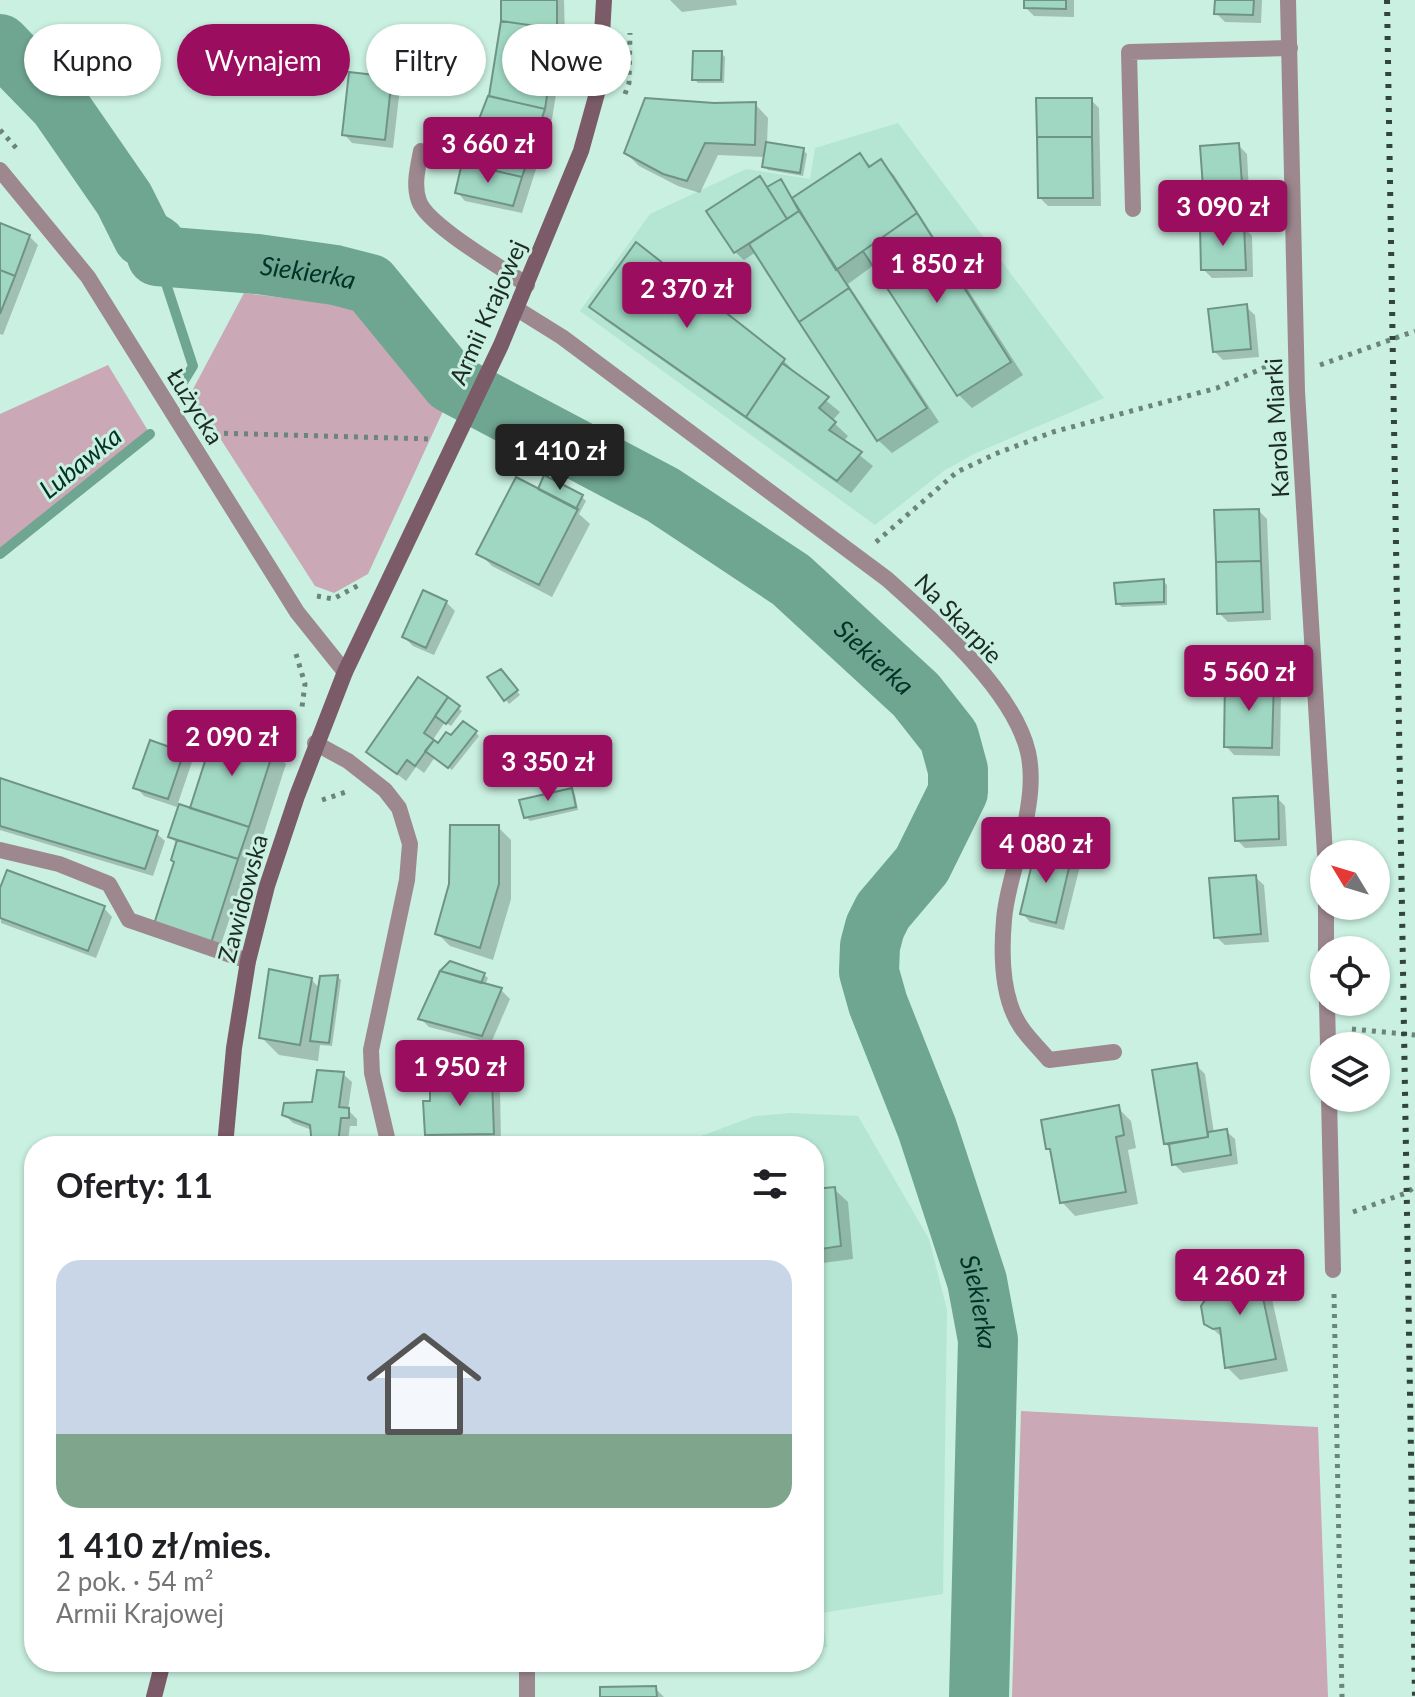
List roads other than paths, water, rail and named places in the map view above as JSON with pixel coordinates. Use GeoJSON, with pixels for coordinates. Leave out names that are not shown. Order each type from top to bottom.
{"type":"FeatureCollection","features":[{"type":"Feature","properties":{"kind":"main road","name":"Armii Krajowej"},"geometry":{"type":"LineString","coordinates":[[345,672],[501,345],[581,151],[595,99],[603,39],[604,0]]}},
{"type":"Feature","properties":{"kind":"main road","name":"Zawidowska"},"geometry":{"type":"LineString","coordinates":[[226,1136],[234,1048],[248,961],[267,886],[315,743],[345,672]]}},
{"type":"Feature","properties":{"kind":"main road"},"geometry":{"type":"LineString","coordinates":[[154,1697],[160,1672]]}},
{"type":"Feature","properties":{"kind":"street","name":"Karola Miarki"},"geometry":{"type":"LineString","coordinates":[[1288,0],[1296,355],[1324,840]]}},
{"type":"Feature","properties":{"kind":"street"},"geometry":{"type":"LineString","coordinates":[[1133,209],[1129,52],[1290,48]]}},
{"type":"Feature","properties":{"kind":"street"},"geometry":{"type":"LineString","coordinates":[[421,151],[416,177],[419,204],[465,243],[527,285]]}},
{"type":"Feature","properties":{"kind":"street","name":"Łużycka"},"geometry":{"type":"LineString","coordinates":[[0,170],[88,277],[297,612],[345,672]]}},
{"type":"Feature","properties":{"kind":"street","name":"Na Skarpie"},"geometry":{"type":"LineString","coordinates":[[517,309],[562,337],[860,559],[935,622],[977,665],[1010,712],[1028,752],[1031,795],[1004,919],[1008,997],[1020,1026],[1049,1060],[1114,1052]]}},
{"type":"Feature","properties":{"kind":"street"},"geometry":{"type":"LineString","coordinates":[[315,743],[348,761],[385,790],[399,808],[408,835],[407,880],[371,1050],[372,1073],[387,1136]]}},
{"type":"Feature","properties":{"kind":"street"},"geometry":{"type":"LineString","coordinates":[[0,850],[59,864],[109,884],[129,920],[248,961]]}},
{"type":"Feature","properties":{"kind":"street"},"geometry":{"type":"LineString","coordinates":[[1329,1112],[1333,1270]]}},
{"type":"Feature","properties":{"kind":"street"},"geometry":{"type":"LineString","coordinates":[[527,1672],[527,1697]]}},
{"type":"Feature","properties":{"kind":"waterway","name":"Siekierka"},"geometry":{"type":"LineString","coordinates":[[0,44],[59,105],[124,199],[143,237],[156,245],[157,256],[257,264],[335,275],[370,284],[451,383],[663,495],[791,580],[916,695],[949,737],[958,770],[958,792],[922,865],[883,911],[875,927],[870,946],[869,972],[878,1004],[927,1128],[977,1281],[988,1340],[979,1697]]}},
{"type":"Feature","properties":{"kind":"waterway","name":"Lubawka"},"geometry":{"type":"LineString","coordinates":[[157,256],[193,366],[182,384]]}},
{"type":"Feature","properties":{"kind":"waterway","name":"Lubawka"},"geometry":{"type":"LineString","coordinates":[[0,554],[150,434]]}},
{"type":"Feature","properties":{"kind":"railway"},"geometry":{"type":"LineString","coordinates":[[1387,0],[1415,1697]]}}]}
